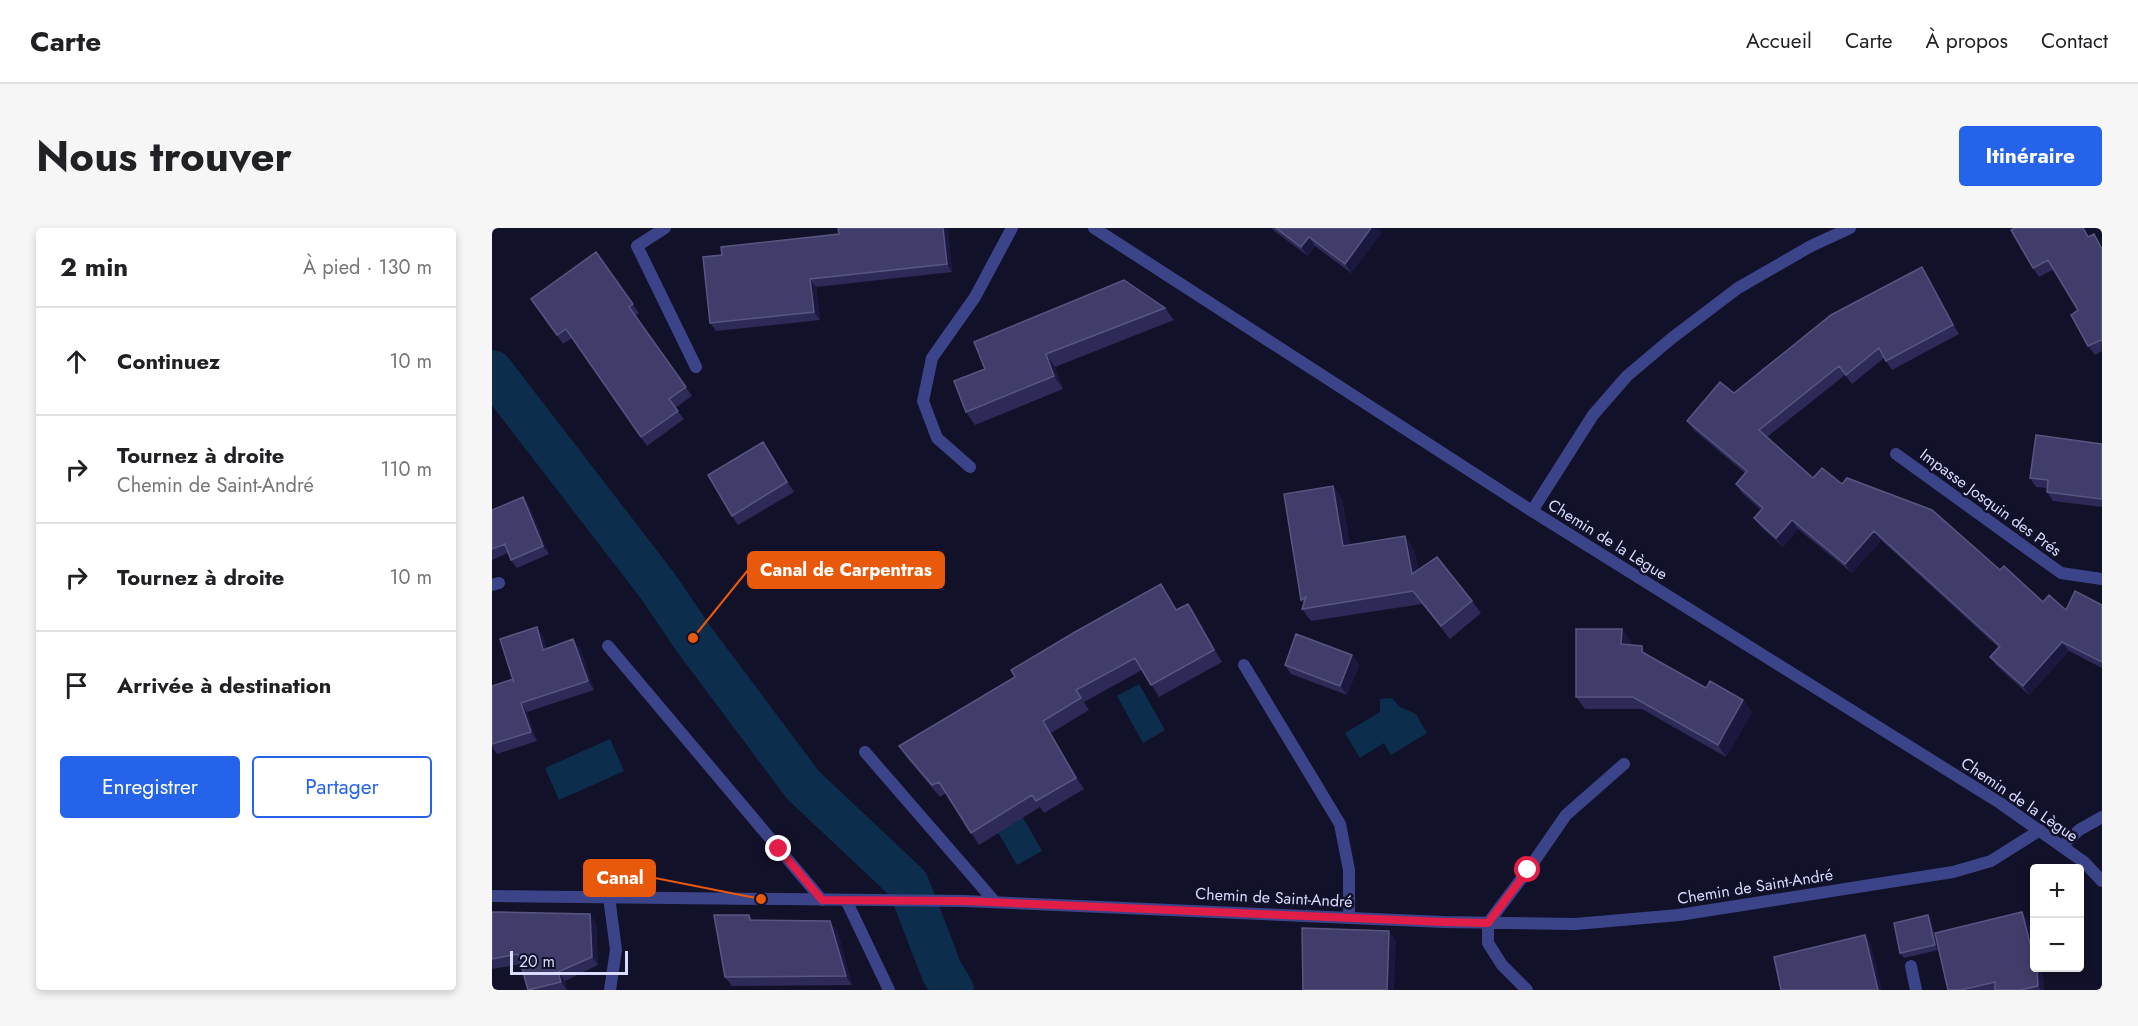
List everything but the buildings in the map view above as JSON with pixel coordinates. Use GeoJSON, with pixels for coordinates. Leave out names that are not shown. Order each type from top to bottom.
{"type":"FeatureCollection","features":[{"type":"Feature","properties":{"kind":"street"},"geometry":{"type":"LineString","coordinates":[[665,228],[638,246],[696,367]]}},
{"type":"Feature","properties":{"kind":"street"},"geometry":{"type":"LineString","coordinates":[[970,467],[937,438],[923,401],[932,358],[975,297],[1012,228]]}},
{"type":"Feature","properties":{"kind":"street","name":"Chemin de la Lègue"},"geometry":{"type":"LineString","coordinates":[[1094,228],[1532,511],[1990,796],[2084,862],[2102,881]]}},
{"type":"Feature","properties":{"kind":"street"},"geometry":{"type":"LineString","coordinates":[[1532,511],[1593,416],[1628,376],[1672,338],[1738,288],[1811,246],[1850,228]]}},
{"type":"Feature","properties":{"kind":"street","name":"Impasse Josquin des Prés"},"geometry":{"type":"LineString","coordinates":[[1896,454],[2061,573],[2102,579]]}},
{"type":"Feature","properties":{"kind":"street"},"geometry":{"type":"LineString","coordinates":[[608,646],[822,900]]}},
{"type":"Feature","properties":{"kind":"street"},"geometry":{"type":"LineString","coordinates":[[1244,665],[1340,824],[1348,870],[1348,917]]}},
{"type":"Feature","properties":{"kind":"street"},"geometry":{"type":"LineString","coordinates":[[865,752],[995,902]]}},
{"type":"Feature","properties":{"kind":"street"},"geometry":{"type":"LineString","coordinates":[[1527,990],[1502,966],[1488,943],[1488,923],[1566,815],[1624,764]]}},
{"type":"Feature","properties":{"kind":"street"},"geometry":{"type":"LineString","coordinates":[[2062,846],[2079,830],[2102,818]]}},
{"type":"Feature","properties":{"kind":"street","name":"Chemin de Saint-André"},"geometry":{"type":"LineString","coordinates":[[492,896],[964,901],[1488,923],[1575,924],[1678,915],[1953,872],[1991,861],[2040,830]]}},
{"type":"Feature","properties":{"kind":"street"},"geometry":{"type":"LineString","coordinates":[[609,897],[616,950],[610,990]]}},
{"type":"Feature","properties":{"kind":"street"},"geometry":{"type":"LineString","coordinates":[[846,900],[889,990]]}},
{"type":"Feature","properties":{"kind":"street"},"geometry":{"type":"LineString","coordinates":[[1911,966],[1916,990]]}},
{"type":"Feature","properties":{"kind":"water"},"geometry":{"type":"Polygon","coordinates":[[[1139,684],[1165,730],[1143,743],[1117,696],[1139,684]]]}},
{"type":"Feature","properties":{"kind":"water"},"geometry":{"type":"Polygon","coordinates":[[[1392,698],[1400,707],[1416,714],[1427,733],[1391,755],[1384,743],[1360,758],[1345,733],[1380,712],[1380,699],[1392,698]]]}},
{"type":"Feature","properties":{"kind":"water"},"geometry":{"type":"Polygon","coordinates":[[[610,739],[624,771],[559,800],[545,768],[610,739]]]}},
{"type":"Feature","properties":{"kind":"water"},"geometry":{"type":"Polygon","coordinates":[[[1013,800],[1042,851],[1017,865],[988,815],[1013,800]]]}},
{"type":"Feature","properties":{"kind":"waterway"},"geometry":{"type":"LineString","coordinates":[[492,371],[657,585],[693,638],[803,785],[908,884],[942,972],[953,990]]}},
{"type":"Feature","properties":{"kind":"place","name":"Canal de Carpentras"},"geometry":{"type":"Point","coordinates":[693,638]}},
{"type":"Feature","properties":{"kind":"place","name":"Canal"},"geometry":{"type":"Point","coordinates":[761,899]}},
{"type":"Feature","properties":{"kind":"route"},"geometry":{"type":"LineString","coordinates":[[779,849],[822,900],[964,901],[1444,922],[1488,923],[1528,870]]}}]}
